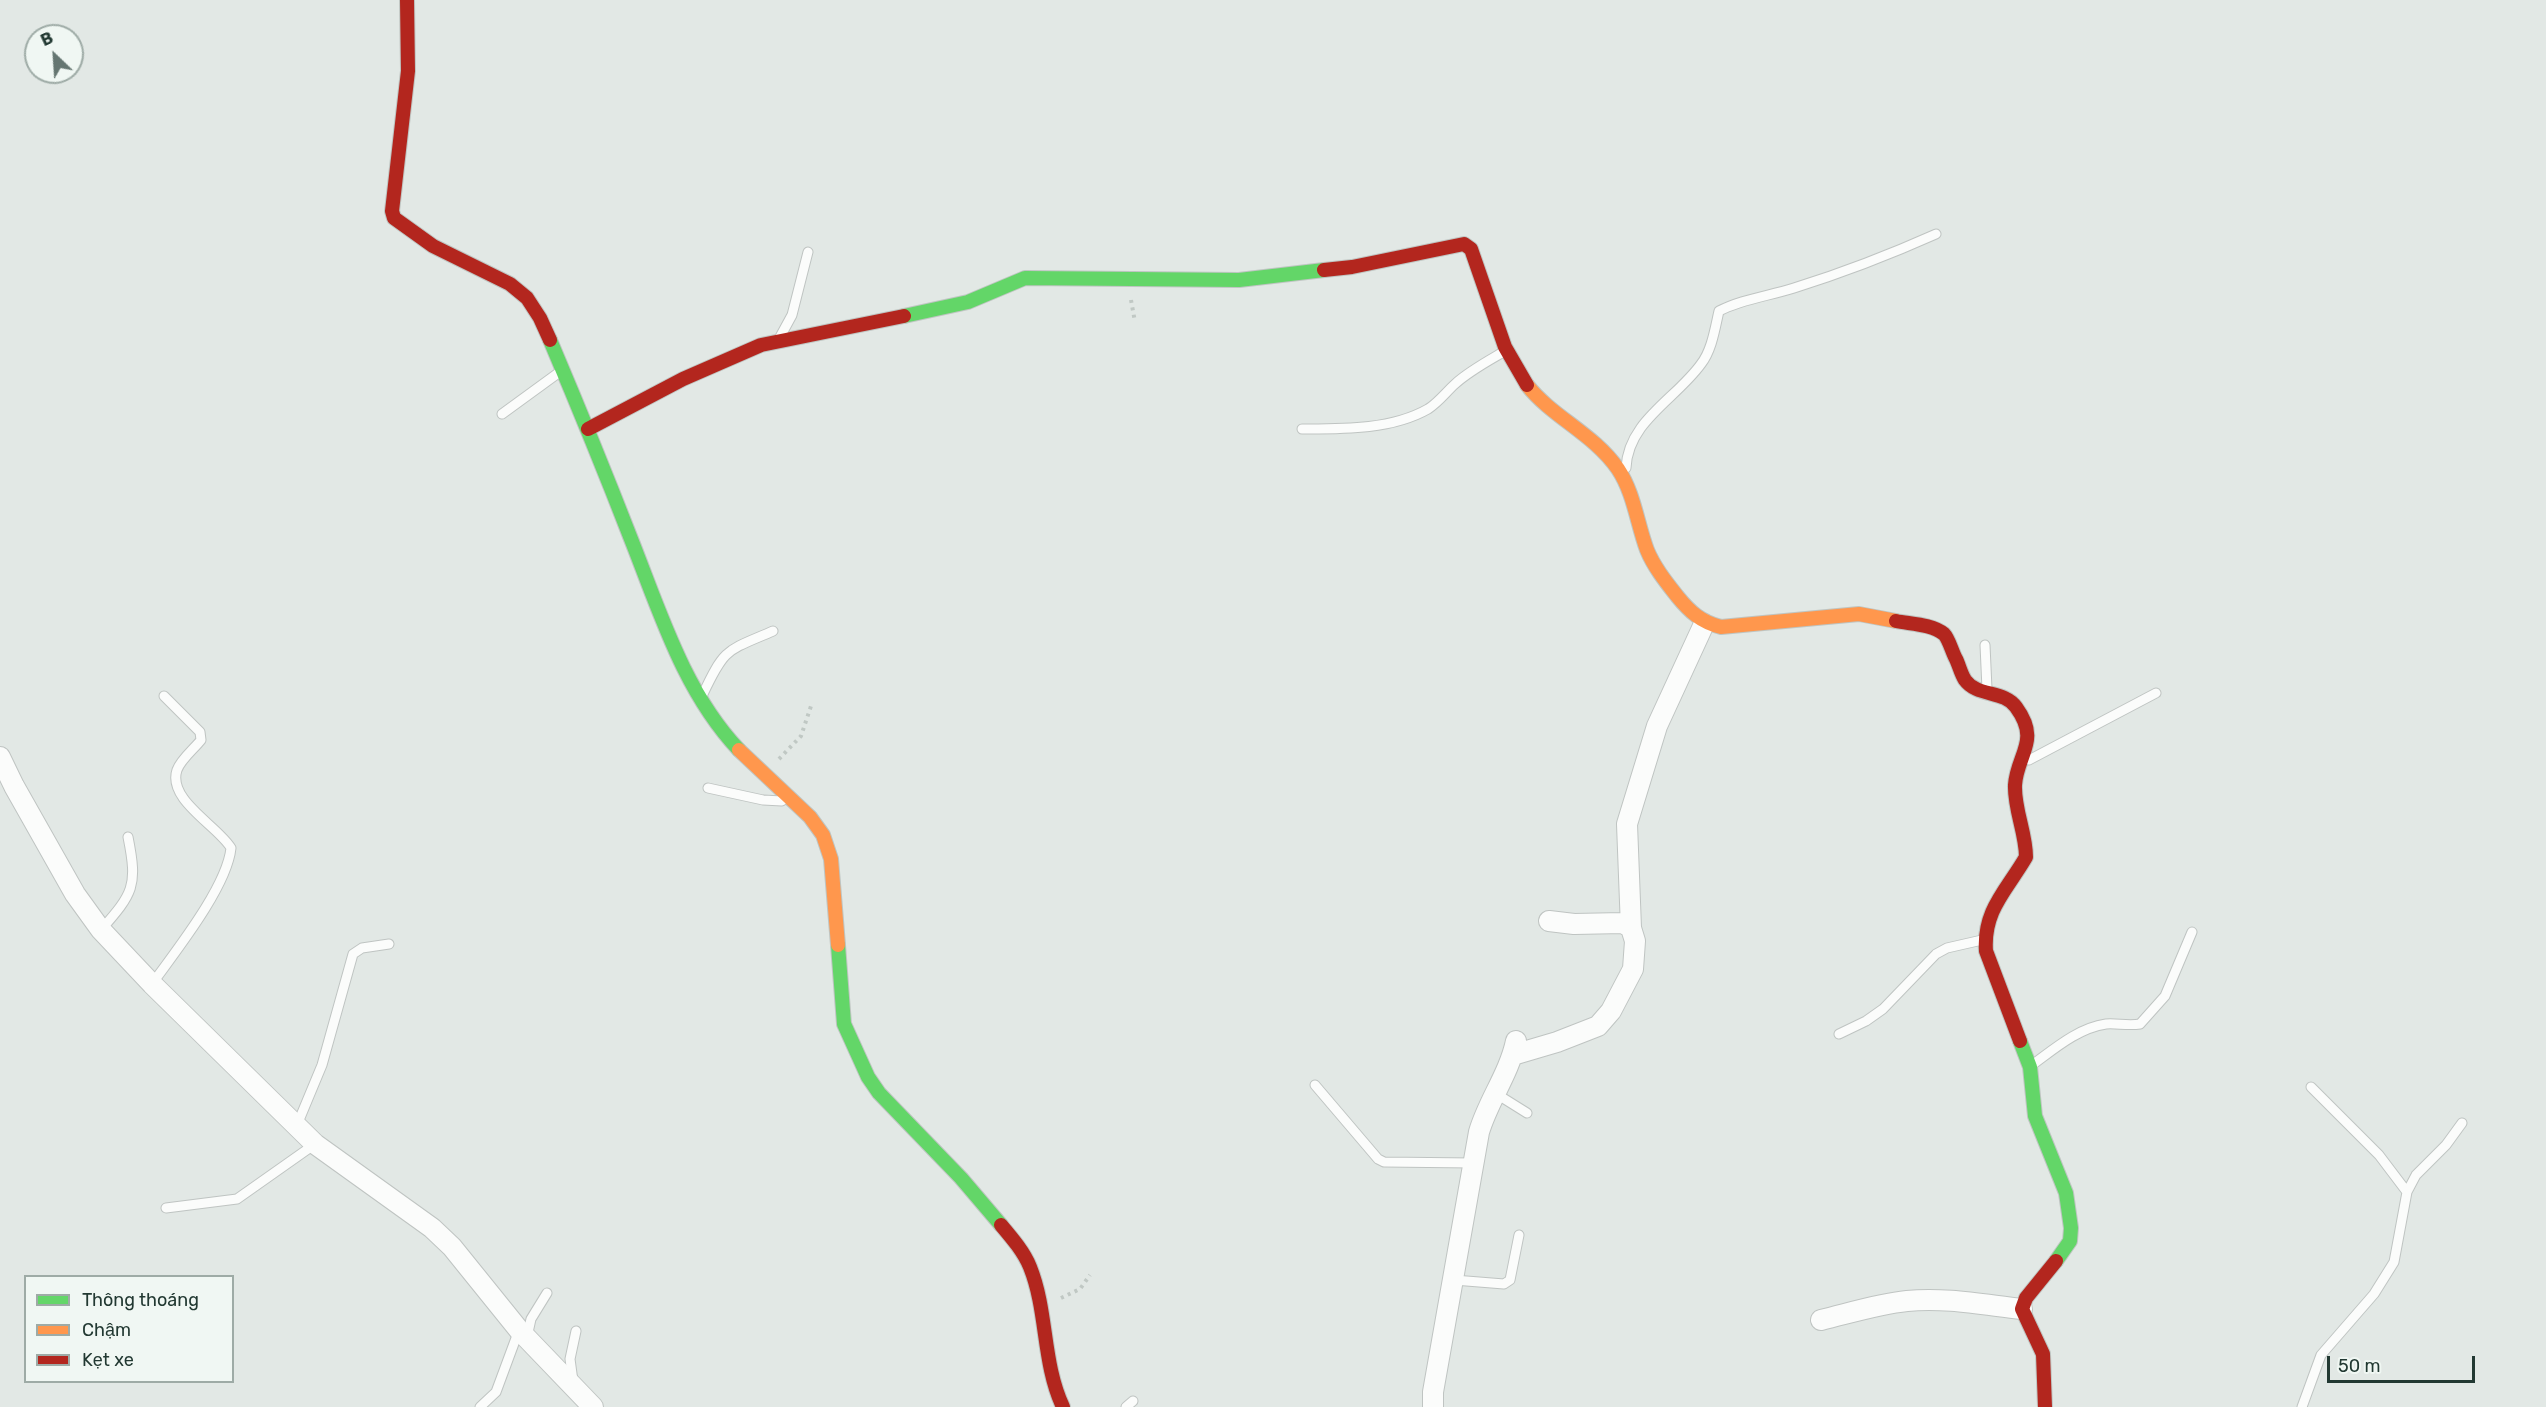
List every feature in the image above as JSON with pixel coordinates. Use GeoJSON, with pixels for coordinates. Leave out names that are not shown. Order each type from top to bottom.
{"type":"FeatureCollection","features":[{"type":"Feature","properties":{"kind":"street"},"geometry":{"type":"LineString","coordinates":[[407,0],[408,71],[392,211],[394,218],[432,246],[510,284],[527,298],[540,318],[588,429],[670,639],[700,699],[735,745],[764,775],[810,816],[823,835],[831,859],[844,1024],[864,1072],[879,1093],[989,1209],[1017,1245],[1031,1268],[1041,1306],[1046,1359],[1051,1380],[1063,1407]]}},
{"type":"Feature","properties":{"kind":"street"},"geometry":{"type":"LineString","coordinates":[[588,429],[724,360],[779,339],[960,305],[972,302],[1007,283],[1025,278],[1239,280],[1352,267],[1464,244],[1471,249],[1507,349],[1521,379],[1538,399],[1616,466],[1625,482],[1649,554],[1659,573],[1691,614],[1704,624],[1721,627],[1859,614],[1933,628],[1945,635],[1965,680],[1975,688],[2007,699],[2016,707],[2027,730],[2028,744],[2015,782],[2015,796],[2026,846],[2026,857],[1989,911],[1984,939],[1986,951],[2030,1067],[2035,1116],[2066,1193],[2071,1228],[2070,1241],[2026,1298],[2022,1309],[2043,1354],[2045,1407]]}},
{"type":"Feature","properties":{"kind":"street"},"geometry":{"type":"LineString","coordinates":[[1433,1407],[1433,1392],[1473,1163],[1484,1114],[1515,1048],[1557,1042],[1598,1026],[1611,1011],[1633,969],[1635,941],[1631,928],[1627,824],[1657,726],[1704,624]]}},
{"type":"Feature","properties":{"kind":"street"},"geometry":{"type":"LineString","coordinates":[[0,756],[14,786],[75,894],[101,930],[152,984],[315,1144],[432,1228],[452,1247],[523,1334],[593,1407]]}},
{"type":"Feature","properties":{"kind":"street"},"geometry":{"type":"LineString","coordinates":[[1549,921],[1574,924],[1623,922],[1631,928]]}},
{"type":"Feature","properties":{"kind":"street"},"geometry":{"type":"LineString","coordinates":[[1821,1320],[1880,1305],[1909,1301],[1932,1300],[2022,1309]]}},
{"type":"Feature","properties":{"kind":"lane"},"geometry":{"type":"LineString","coordinates":[[1625,482],[1626,458],[1631,441],[1649,417],[1702,364],[1719,311],[1733,304],[1793,289],[1886,256],[1936,234]]}},
{"type":"Feature","properties":{"kind":"lane"},"geometry":{"type":"LineString","coordinates":[[779,339],[792,315],[808,252]]}},
{"type":"Feature","properties":{"kind":"lane"},"geometry":{"type":"LineString","coordinates":[[1302,429],[1339,429],[1390,423],[1427,409],[1443,397],[1455,383],[1507,349]]}},
{"type":"Feature","properties":{"kind":"lane"},"geometry":{"type":"LineString","coordinates":[[502,414],[562,369]]}},
{"type":"Feature","properties":{"kind":"lane"},"geometry":{"type":"LineString","coordinates":[[700,699],[718,662],[729,650],[774,631]]}},
{"type":"Feature","properties":{"kind":"lane"},"geometry":{"type":"LineString","coordinates":[[1985,645],[1987,691]]}},
{"type":"Feature","properties":{"kind":"lane"},"geometry":{"type":"LineString","coordinates":[[2021,764],[2156,693]]}},
{"type":"Feature","properties":{"kind":"lane"},"geometry":{"type":"LineString","coordinates":[[152,984],[191,931],[226,869],[231,848],[226,840],[186,804],[180,792],[175,778],[178,767],[201,740],[200,732],[164,696]]}},
{"type":"Feature","properties":{"kind":"lane"},"geometry":{"type":"LineString","coordinates":[[708,788],[763,801],[793,802]]}},
{"type":"Feature","properties":{"kind":"lane"},"geometry":{"type":"LineString","coordinates":[[101,930],[123,905],[132,890],[134,868],[128,837]]}},
{"type":"Feature","properties":{"kind":"lane"},"geometry":{"type":"LineString","coordinates":[[2030,1067],[2065,1041],[2088,1029],[2109,1024],[2122,1026],[2140,1024],[2165,996],[2192,932]]}},
{"type":"Feature","properties":{"kind":"lane"},"geometry":{"type":"LineString","coordinates":[[1839,1034],[1866,1021],[1883,1009],[1935,954],[1947,948],[1984,939]]}},
{"type":"Feature","properties":{"kind":"lane"},"geometry":{"type":"LineString","coordinates":[[297,1125],[322,1065],[353,954],[362,948],[389,944]]}},
{"type":"Feature","properties":{"kind":"lane"},"geometry":{"type":"LineString","coordinates":[[1315,1085],[1378,1159],[1384,1162],[1473,1163]]}},
{"type":"Feature","properties":{"kind":"lane"},"geometry":{"type":"LineString","coordinates":[[2311,1087],[2379,1155],[2408,1192]]}},
{"type":"Feature","properties":{"kind":"lane"},"geometry":{"type":"LineString","coordinates":[[1495,1093],[1527,1113]]}},
{"type":"Feature","properties":{"kind":"lane"},"geometry":{"type":"LineString","coordinates":[[2302,1407],[2321,1355],[2374,1294],[2394,1262],[2408,1192],[2416,1175],[2446,1145],[2462,1123]]}},
{"type":"Feature","properties":{"kind":"lane"},"geometry":{"type":"LineString","coordinates":[[165,1208],[237,1199],[315,1144]]}},
{"type":"Feature","properties":{"kind":"lane"},"geometry":{"type":"LineString","coordinates":[[1454,1280],[1504,1284],[1510,1280],[1519,1235]]}},
{"type":"Feature","properties":{"kind":"lane"},"geometry":{"type":"LineString","coordinates":[[480,1407],[496,1392],[523,1334],[547,1293]]}},
{"type":"Feature","properties":{"kind":"lane"},"geometry":{"type":"LineString","coordinates":[[574,1387],[570,1359],[576,1331]]}},
{"type":"Feature","properties":{"kind":"path"},"geometry":{"type":"LineString","coordinates":[[764,775],[801,736],[811,706]]}},
{"type":"Feature","properties":{"kind":"path"},"geometry":{"type":"LineString","coordinates":[[1041,1306],[1080,1289],[1090,1275]]}},
{"type":"Feature","properties":{"kind":"traffic: fast"},"geometry":{"type":"LineString","coordinates":[[904,316],[968,302],[1025,278],[1239,280],[1324,270]]}},
{"type":"Feature","properties":{"kind":"traffic: fast"},"geometry":{"type":"LineString","coordinates":[[550,340],[675,650],[703,703],[739,750]]}},
{"type":"Feature","properties":{"kind":"traffic: fast"},"geometry":{"type":"LineString","coordinates":[[838,945],[844,1024],[868,1077],[879,1093],[961,1178],[1001,1225]]}},
{"type":"Feature","properties":{"kind":"traffic: fast"},"geometry":{"type":"LineString","coordinates":[[2020,1041],[2030,1067],[2035,1116],[2066,1193],[2071,1228],[2070,1241],[2056,1261]]}},
{"type":"Feature","properties":{"kind":"traffic: slow"},"geometry":{"type":"LineString","coordinates":[[1527,385],[1548,407],[1597,446],[1618,469],[1632,498],[1647,550],[1653,562],[1691,612],[1721,627],[1859,614],[1896,621]]}},
{"type":"Feature","properties":{"kind":"traffic: slow"},"geometry":{"type":"LineString","coordinates":[[739,750],[810,817],[823,835],[831,859],[838,945]]}},
{"type":"Feature","properties":{"kind":"traffic: jam"},"geometry":{"type":"LineString","coordinates":[[407,0],[408,71],[392,211],[394,218],[433,246],[510,284],[527,298],[550,340]]}},
{"type":"Feature","properties":{"kind":"traffic: jam"},"geometry":{"type":"LineString","coordinates":[[1324,270],[1352,267],[1464,244],[1471,249],[1505,347],[1527,385]]}},
{"type":"Feature","properties":{"kind":"traffic: jam"},"geometry":{"type":"LineString","coordinates":[[588,429],[683,379],[761,345],[904,316]]}},
{"type":"Feature","properties":{"kind":"traffic: jam"},"geometry":{"type":"LineString","coordinates":[[1896,621],[1927,626],[1944,634],[1965,680],[1976,689],[1998,695],[2011,702],[2027,729],[2026,747],[2015,785],[2026,857],[1992,912],[1986,937],[1986,951],[2020,1041]]}},
{"type":"Feature","properties":{"kind":"traffic: jam"},"geometry":{"type":"LineString","coordinates":[[1001,1225],[1021,1251],[1036,1284],[1048,1355],[1056,1390],[1063,1407]]}},
{"type":"Feature","properties":{"kind":"traffic: jam"},"geometry":{"type":"LineString","coordinates":[[2045,1407],[2043,1354],[2022,1309],[2026,1298],[2056,1261]]}}]}
